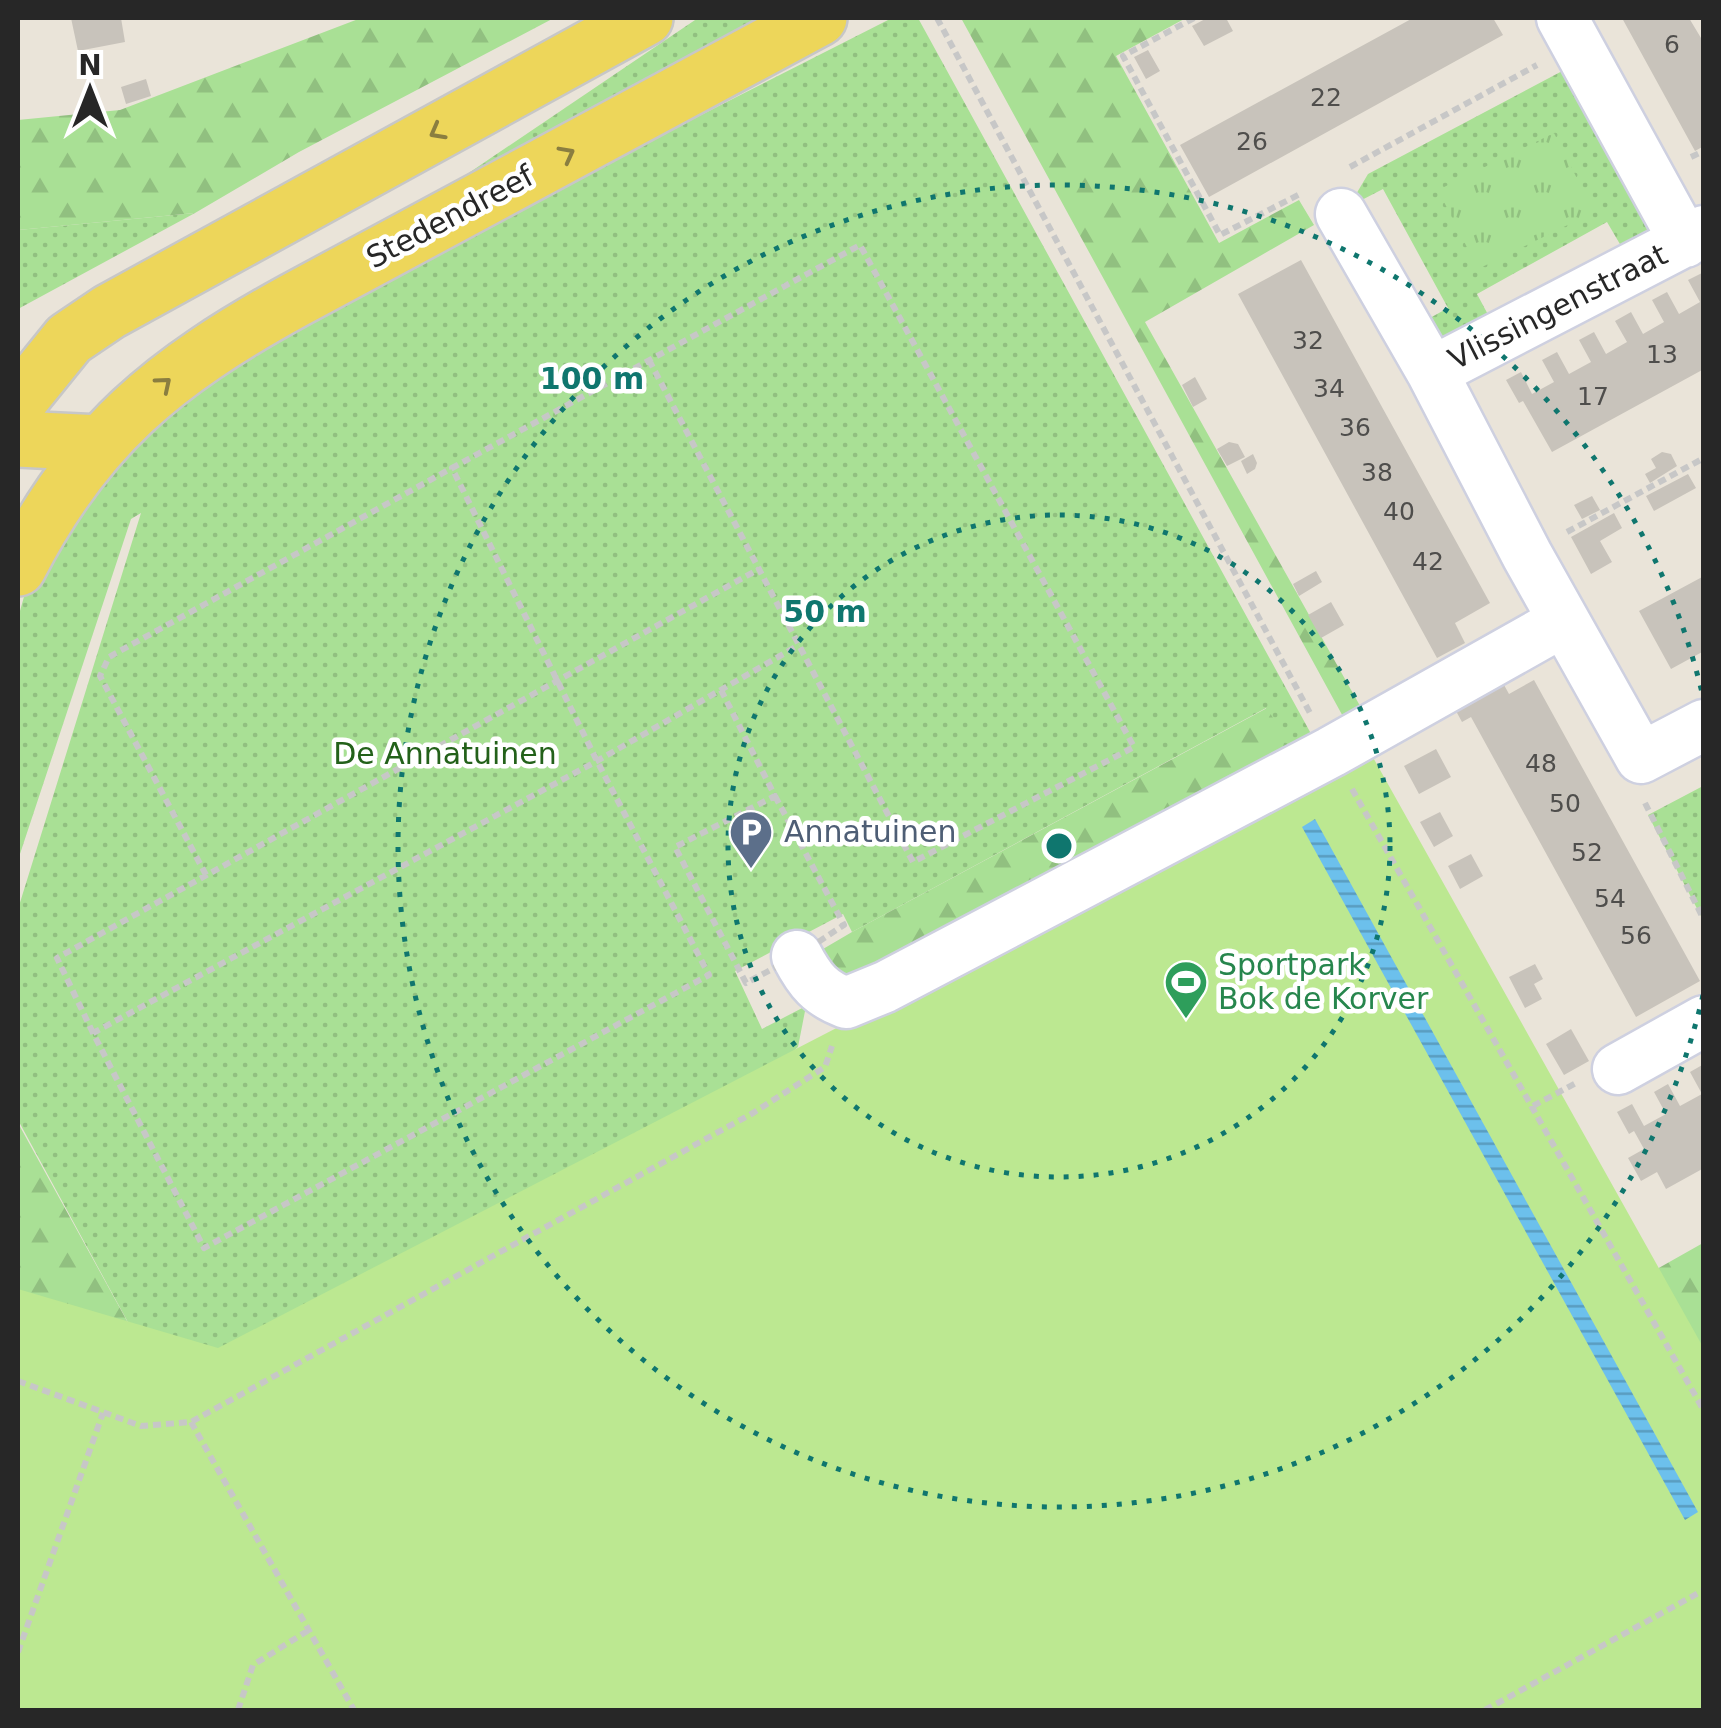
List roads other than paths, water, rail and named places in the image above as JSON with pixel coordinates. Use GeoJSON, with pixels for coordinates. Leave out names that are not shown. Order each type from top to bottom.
{"type":"FeatureCollection","features":[{"type":"Feature","properties":{"kind":"main road"},"geometry":{"type":"LineString","coordinates":[[18,402],[43,343],[109,312],[645,18]]}},
{"type":"Feature","properties":{"kind":"main road","name":"Stedendreef"},"geometry":{"type":"LineString","coordinates":[[18,568],[56,498],[100,443],[182,368],[237,332],[819,18]]}},
{"type":"Feature","properties":{"kind":"main road"},"geometry":{"type":"LineString","coordinates":[[18,440],[100,443]]}},
{"type":"Feature","properties":{"kind":"street","name":"Vlissingenstraat"},"geometry":{"type":"LineString","coordinates":[[1432,372],[1694,237],[1569,31]]}},
{"type":"Feature","properties":{"kind":"street","name":"Vlissingenstraat"},"geometry":{"type":"LineString","coordinates":[[1329,193],[1432,372],[1526,554],[1641,758],[1704,725]]}},
{"type":"Feature","properties":{"kind":"street"},"geometry":{"type":"LineString","coordinates":[[797,956],[808,978],[824,994],[846,1002],[885,987],[1314,762],[1564,621]]}},
{"type":"Feature","properties":{"kind":"street"},"geometry":{"type":"LineString","coordinates":[[1618,1069],[1704,1021]]}},
{"type":"Feature","properties":{"kind":"water"},"geometry":{"type":"Polygon","coordinates":[[[1315,819],[1698,1512],[1685,1520],[1302,827],[1315,819]]]}},
{"type":"Feature","properties":{"kind":"place","name":"Annatuinen"},"geometry":{"type":"Point","coordinates":[751,870]}},
{"type":"Feature","properties":{"kind":"place","name":"Sportpark Bok de Korver"},"geometry":{"type":"Point","coordinates":[1186,1020]}},
{"type":"Feature","properties":{"kind":"park label","name":"De Annatuinen"},"geometry":{"type":"Point","coordinates":[445,754]}}]}
